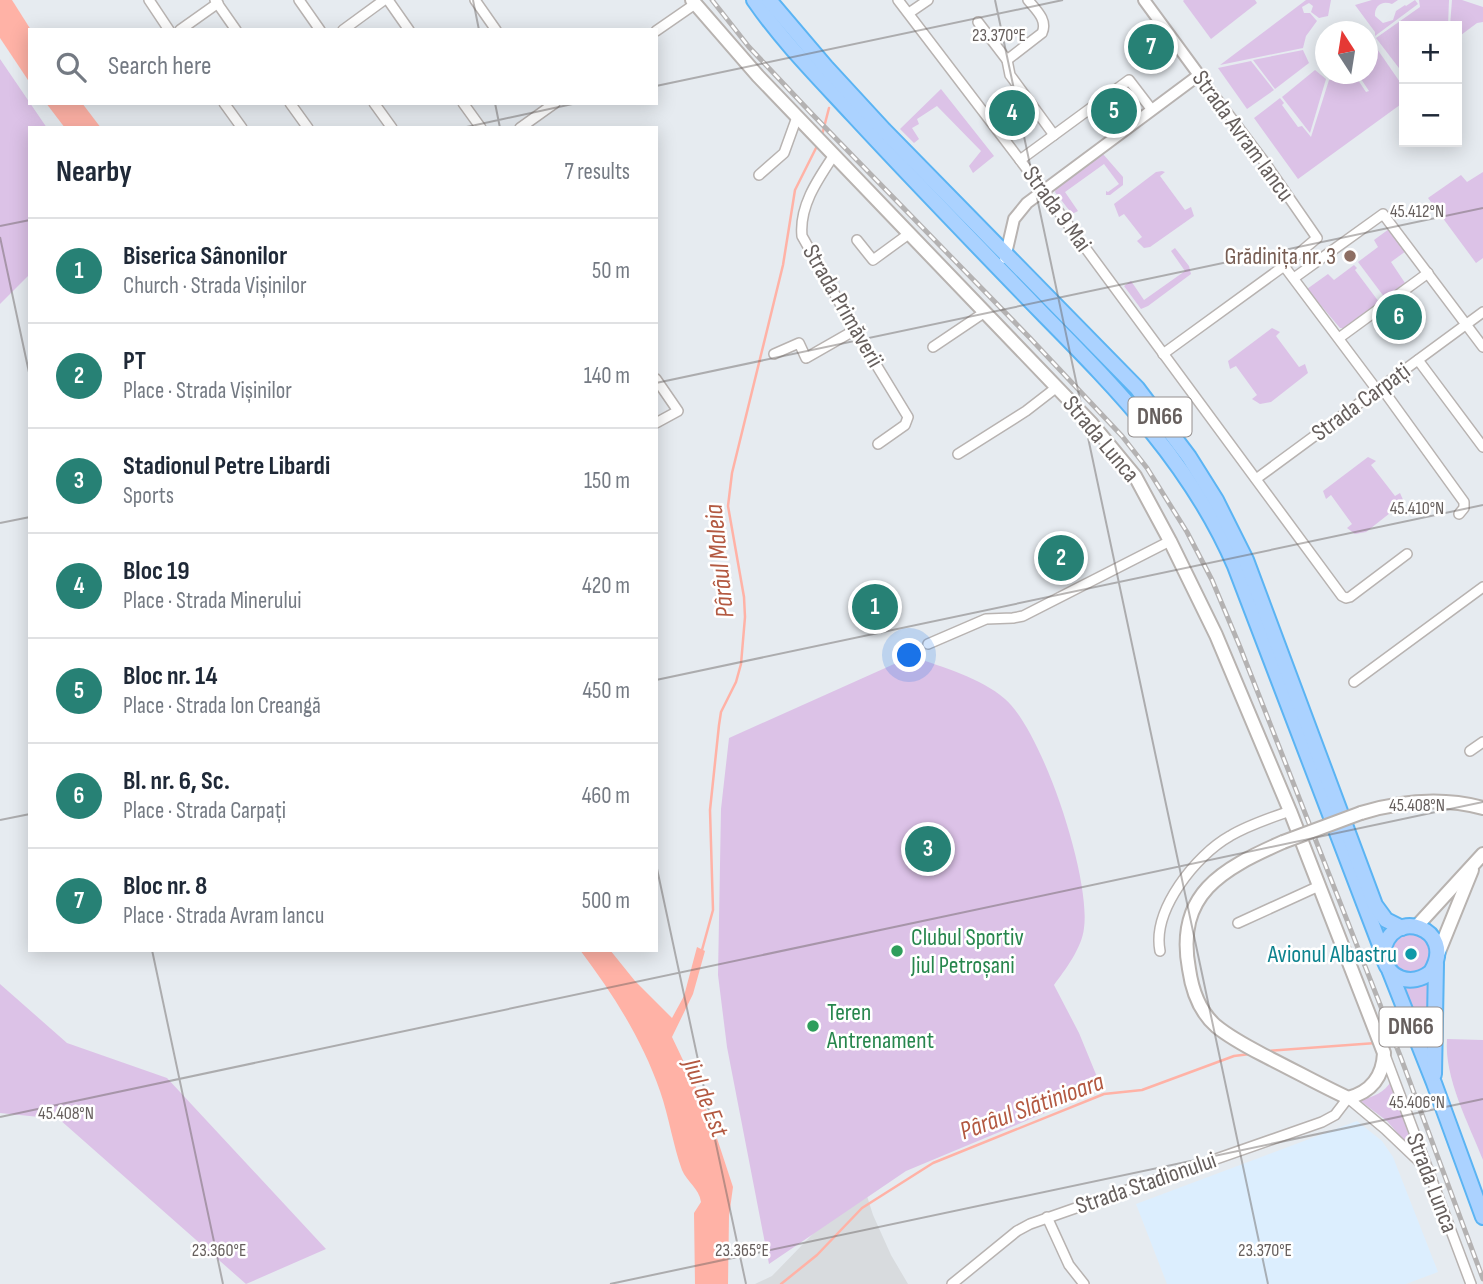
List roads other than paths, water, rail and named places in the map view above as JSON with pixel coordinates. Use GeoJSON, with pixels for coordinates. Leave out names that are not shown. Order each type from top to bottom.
{"type":"FeatureCollection","features":[{"type":"Feature","properties":{"kind":"main road","name":"DN66"},"geometry":{"type":"LineString","coordinates":[[754,0],[795,52],[850,103],[1002,261],[1136,410],[1185,475],[1211,517],[1235,566],[1383,953]]}},
{"type":"Feature","properties":{"kind":"main road","name":"DN66"},"geometry":{"type":"LineString","coordinates":[[769,0],[850,103]]}},
{"type":"Feature","properties":{"kind":"main road","name":"Strada Lunca"},"geometry":{"type":"LineString","coordinates":[[693,2],[797,117],[1057,387],[1120,455],[1135,476],[1170,541],[1241,691],[1384,1053]]}},
{"type":"Feature","properties":{"kind":"main road","name":"DN66"},"geometry":{"type":"LineString","coordinates":[[1002,261],[1137,388],[1173,434],[1216,500],[1234,533],[1259,592],[1376,905],[1386,920],[1409,927]]}},
{"type":"Feature","properties":{"kind":"main road"},"geometry":{"type":"LineString","coordinates":[[1384,1053],[1382,1070],[1374,1084],[1364,1093],[1348,1098],[1245,1045],[1213,1024],[1198,1000],[1189,972],[1186,928],[1196,904],[1215,881],[1242,861],[1283,842],[1361,813],[1392,805],[1448,802],[1483,808]]}},
{"type":"Feature","properties":{"kind":"main road"},"geometry":{"type":"LineString","coordinates":[[1479,859],[1437,959],[1424,978],[1405,981],[1389,971],[1383,953],[1387,940],[1409,927],[1479,859]]}},
{"type":"Feature","properties":{"kind":"main road"},"geometry":{"type":"LineString","coordinates":[[1409,927],[1432,936],[1437,959]]}},
{"type":"Feature","properties":{"kind":"main road","name":"DN66"},"geometry":{"type":"LineString","coordinates":[[1434,1083],[1437,959]]}},
{"type":"Feature","properties":{"kind":"main road","name":"DN66"},"geometry":{"type":"LineString","coordinates":[[1389,971],[1483,1217]]}},
{"type":"Feature","properties":{"kind":"street"},"geometry":{"type":"LineString","coordinates":[[149,0],[168,28]]}},
{"type":"Feature","properties":{"kind":"street"},"geometry":{"type":"LineString","coordinates":[[299,0],[319,28]]}},
{"type":"Feature","properties":{"kind":"street"},"geometry":{"type":"LineString","coordinates":[[346,28],[386,0],[407,28]]}},
{"type":"Feature","properties":{"kind":"street"},"geometry":{"type":"LineString","coordinates":[[475,0],[495,28]]}},
{"type":"Feature","properties":{"kind":"street","name":"Strada 9 Mai"},"geometry":{"type":"LineString","coordinates":[[898,0],[1044,191],[1346,598],[1407,554]]}},
{"type":"Feature","properties":{"kind":"street"},"geometry":{"type":"LineString","coordinates":[[909,13],[928,0]]}},
{"type":"Feature","properties":{"kind":"street"},"geometry":{"type":"LineString","coordinates":[[1007,60],[1042,33],[1045,27],[1044,21],[1028,0]]}},
{"type":"Feature","properties":{"kind":"street","name":"Strada Avram Iancu"},"geometry":{"type":"LineString","coordinates":[[1144,0],[1263,160],[1317,238],[1284,266]]}},
{"type":"Feature","properties":{"kind":"street"},"geometry":{"type":"LineString","coordinates":[[182,28],[216,1],[235,28]]}},
{"type":"Feature","properties":{"kind":"street"},"geometry":{"type":"LineString","coordinates":[[658,29],[693,2]]}},
{"type":"Feature","properties":{"kind":"street"},"geometry":{"type":"LineString","coordinates":[[978,22],[1007,60],[1010,75],[1054,135]]}},
{"type":"Feature","properties":{"kind":"street"},"geometry":{"type":"LineString","coordinates":[[1002,261],[1014,219],[1027,203],[1199,75]]}},
{"type":"Feature","properties":{"kind":"street"},"geometry":{"type":"LineString","coordinates":[[1020,160],[1129,80],[1152,110]]}},
{"type":"Feature","properties":{"kind":"street"},"geometry":{"type":"LineString","coordinates":[[225,105],[241,126]]}},
{"type":"Feature","properties":{"kind":"street"},"geometry":{"type":"LineString","coordinates":[[291,105],[307,126]]}},
{"type":"Feature","properties":{"kind":"street"},"geometry":{"type":"LineString","coordinates":[[375,105],[391,126]]}},
{"type":"Feature","properties":{"kind":"street"},"geometry":{"type":"LineString","coordinates":[[464,105],[480,126]]}},
{"type":"Feature","properties":{"kind":"street"},"geometry":{"type":"LineString","coordinates":[[523,126],[551,105]]}},
{"type":"Feature","properties":{"kind":"street"},"geometry":{"type":"LineString","coordinates":[[759,176],[784,153],[797,117]]}},
{"type":"Feature","properties":{"kind":"street","name":"Strada Primăverii"},"geometry":{"type":"LineString","coordinates":[[834,155],[813,188],[804,211],[802,236],[908,417],[905,425],[878,444]]}},
{"type":"Feature","properties":{"kind":"street"},"geometry":{"type":"LineString","coordinates":[[1293,278],[1383,214],[1483,347]]}},
{"type":"Feature","properties":{"kind":"street"},"geometry":{"type":"LineString","coordinates":[[857,240],[873,260],[909,233]]}},
{"type":"Feature","properties":{"kind":"street"},"geometry":{"type":"LineString","coordinates":[[1163,354],[1284,266],[1464,502],[1464,509],[1459,514]]}},
{"type":"Feature","properties":{"kind":"street"},"geometry":{"type":"LineString","coordinates":[[1339,338],[1428,273]]}},
{"type":"Feature","properties":{"kind":"street"},"geometry":{"type":"LineString","coordinates":[[933,347],[985,312]]}},
{"type":"Feature","properties":{"kind":"street","name":"Strada Carpați"},"geometry":{"type":"LineString","coordinates":[[1256,479],[1483,312]]}},
{"type":"Feature","properties":{"kind":"street"},"geometry":{"type":"LineString","coordinates":[[774,355],[799,343],[806,358],[855,330]]}},
{"type":"Feature","properties":{"kind":"street"},"geometry":{"type":"LineString","coordinates":[[1418,360],[1483,447]]}},
{"type":"Feature","properties":{"kind":"street"},"geometry":{"type":"LineString","coordinates":[[658,382],[678,411],[658,423]]}},
{"type":"Feature","properties":{"kind":"street"},"geometry":{"type":"LineString","coordinates":[[958,454],[1026,411],[1057,387]]}},
{"type":"Feature","properties":{"kind":"street"},"geometry":{"type":"LineString","coordinates":[[928,644],[986,619],[1023,616],[1170,541]]}},
{"type":"Feature","properties":{"kind":"street"},"geometry":{"type":"LineString","coordinates":[[1354,682],[1483,587]]}},
{"type":"Feature","properties":{"kind":"street"},"geometry":{"type":"LineString","coordinates":[[1470,751],[1483,742]]}},
{"type":"Feature","properties":{"kind":"street"},"geometry":{"type":"LineString","coordinates":[[1160,951],[1158,933],[1164,914],[1176,891],[1203,858],[1230,835],[1290,810]]}},
{"type":"Feature","properties":{"kind":"street"},"geometry":{"type":"LineString","coordinates":[[1238,923],[1319,886]]}},
{"type":"Feature","properties":{"kind":"street","name":"Strada Lunca"},"geometry":{"type":"LineString","coordinates":[[1384,1053],[1471,1284]]}},
{"type":"Feature","properties":{"kind":"street"},"geometry":{"type":"LineString","coordinates":[[1348,1098],[1426,1169]]}},
{"type":"Feature","properties":{"kind":"street","name":"Strada Stadionului"},"geometry":{"type":"LineString","coordinates":[[952,1284],[1017,1231],[1048,1217],[1322,1122],[1335,1115],[1348,1098]]}},
{"type":"Feature","properties":{"kind":"street"},"geometry":{"type":"LineString","coordinates":[[1048,1217],[1069,1265],[1084,1284]]}},
{"type":"Feature","properties":{"kind":"waterway","name":"Pârâul Maleia"},"geometry":{"type":"LineString","coordinates":[[822,135],[829,108]]}},
{"type":"Feature","properties":{"kind":"waterway","name":"Pârâul Maleia"},"geometry":{"type":"LineString","coordinates":[[702,950],[713,910],[710,810],[719,725],[721,712],[736,682],[741,664],[745,617],[728,506],[732,473],[783,265],[795,190],[818,144]]}},
{"type":"Feature","properties":{"kind":"waterway","name":"Pârâul Slătinioara"},"geometry":{"type":"LineString","coordinates":[[1267,1051],[1376,1043]]}},
{"type":"Feature","properties":{"kind":"waterway","name":"Pârâul Slătinioara"},"geometry":{"type":"LineString","coordinates":[[781,1284],[817,1255],[862,1208],[933,1163],[1104,1094],[1142,1090],[1234,1056],[1250,1054]]}},
{"type":"Feature","properties":{"kind":"railway"},"geometry":{"type":"LineString","coordinates":[[712,0],[749,47],[1122,436],[1147,468],[1187,532],[1212,580],[1240,647],[1401,1058],[1483,1279]]}},
{"type":"Feature","properties":{"kind":"place","name":"Bloc nr. 8"},"geometry":{"type":"Point","coordinates":[1151,47]}},
{"type":"Feature","properties":{"kind":"place","name":"Bloc nr. 14"},"geometry":{"type":"Point","coordinates":[1114,111]}},
{"type":"Feature","properties":{"kind":"place","name":"Bloc 19"},"geometry":{"type":"Point","coordinates":[1012,113]}},
{"type":"Feature","properties":{"kind":"place","name":"Grădinița nr. 3"},"geometry":{"type":"Point","coordinates":[1350,256]}},
{"type":"Feature","properties":{"kind":"place","name":"Bl. nr. 6, Sc."},"geometry":{"type":"Point","coordinates":[1399,317]}},
{"type":"Feature","properties":{"kind":"place","name":"PT"},"geometry":{"type":"Point","coordinates":[1061,558]}},
{"type":"Feature","properties":{"kind":"place","name":"Biserica Sânonilor"},"geometry":{"type":"Point","coordinates":[875,607]}},
{"type":"Feature","properties":{"kind":"place","name":"Stadionul Petre Libardi"},"geometry":{"type":"Point","coordinates":[928,849]}},
{"type":"Feature","properties":{"kind":"place","name":"Clubul Sportiv Jiul Petroșani"},"geometry":{"type":"Point","coordinates":[897,951]}},
{"type":"Feature","properties":{"kind":"place","name":"Avionul Albastru"},"geometry":{"type":"Point","coordinates":[1411,954]}},
{"type":"Feature","properties":{"kind":"place","name":"Teren Antrenament"},"geometry":{"type":"Point","coordinates":[813,1026]}},
{"type":"Feature","properties":{"kind":"water label","name":"Jiul de Est"},"geometry":{"type":"Point","coordinates":[705,1098]}}]}
